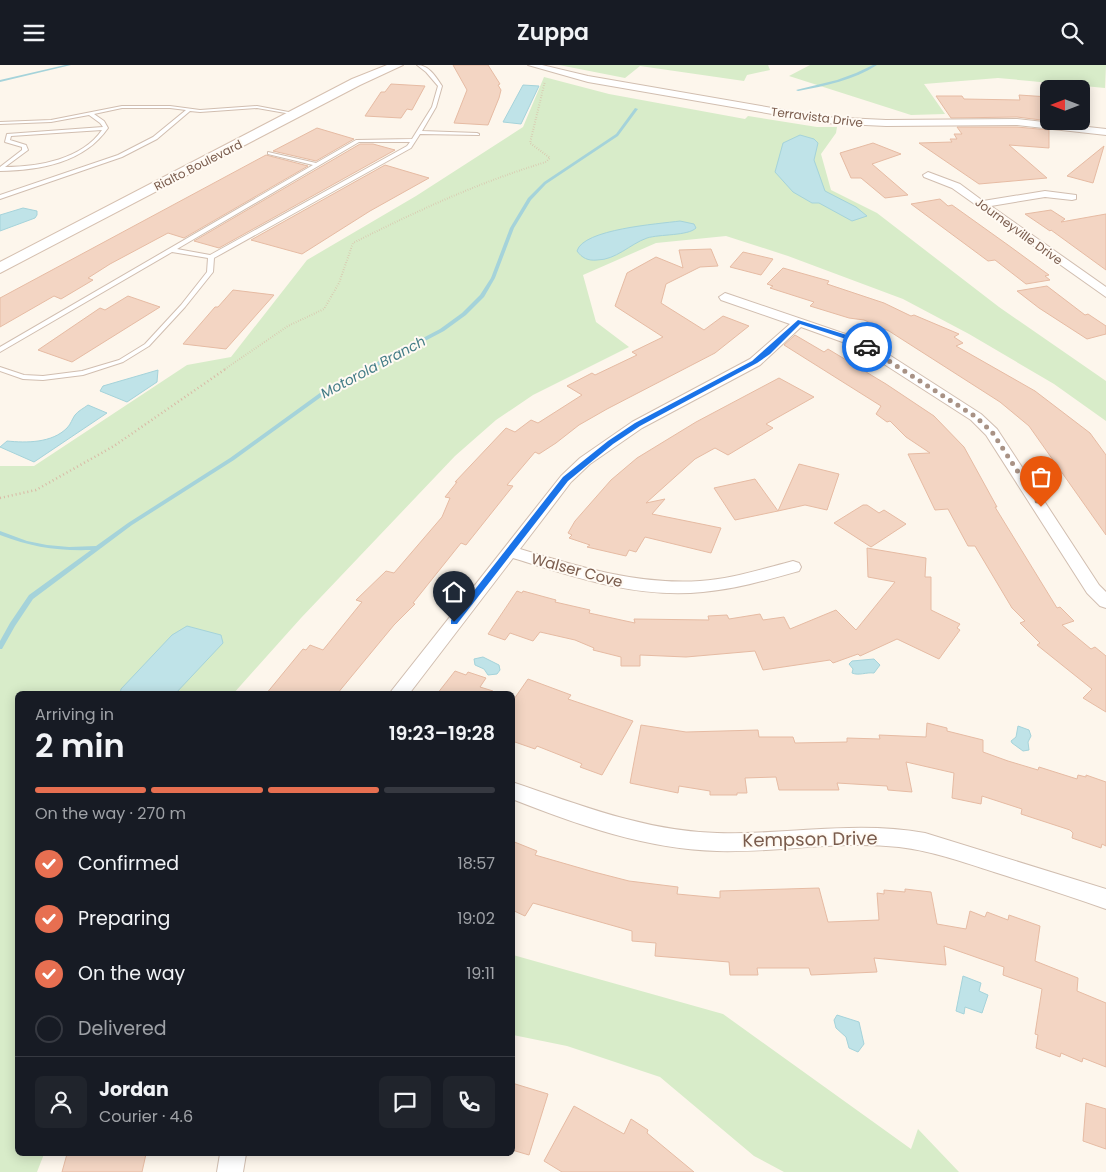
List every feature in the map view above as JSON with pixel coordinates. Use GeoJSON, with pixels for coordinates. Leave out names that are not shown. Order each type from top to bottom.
{"type":"FeatureCollection","features":[{"type":"Feature","properties":{"kind":"street","name":"Rialto Boulevard"},"geometry":{"type":"LineString","coordinates":[[0,268],[356,82],[398,65]]}},
{"type":"Feature","properties":{"kind":"street","name":"Terravista Drive"},"geometry":{"type":"LineString","coordinates":[[532,65],[588,79],[824,119],[886,123],[1034,123],[1106,132]]}},
{"type":"Feature","properties":{"kind":"street","name":"Journeyville Drive"},"geometry":{"type":"LineString","coordinates":[[928,175],[945,180],[982,204],[1106,293]]}},
{"type":"Feature","properties":{"kind":"street"},"geometry":{"type":"LineString","coordinates":[[982,204],[1035,195],[1072,197]]}},
{"type":"Feature","properties":{"kind":"street"},"geometry":{"type":"LineString","coordinates":[[725,297],[848,338],[880,354],[976,417],[992,432],[1093,589],[1106,602]]}},
{"type":"Feature","properties":{"kind":"street"},"geometry":{"type":"LineString","coordinates":[[400,691],[566,479],[585,461],[637,425],[754,362],[767,353],[798,322]]}},
{"type":"Feature","properties":{"kind":"street","name":"Walser Cove"},"geometry":{"type":"LineString","coordinates":[[510,551],[601,579],[654,587],[688,587],[730,583],[793,567]]}},
{"type":"Feature","properties":{"kind":"street","name":"Kempson Drive"},"geometry":{"type":"LineString","coordinates":[[515,791],[595,822],[636,833],[717,842],[864,836],[898,838],[937,844],[1106,899]]}},
{"type":"Feature","properties":{"kind":"street"},"geometry":{"type":"LineString","coordinates":[[230,1172],[233,1156]]}},
{"type":"Feature","properties":{"kind":"lane"},"geometry":{"type":"LineString","coordinates":[[171,250],[211,257],[409,147],[434,107],[440,86],[428,71],[419,65]]}},
{"type":"Feature","properties":{"kind":"lane"},"geometry":{"type":"LineString","coordinates":[[0,123],[51,121],[122,107],[170,107],[189,111],[257,107],[297,114]]}},
{"type":"Feature","properties":{"kind":"lane"},"geometry":{"type":"LineString","coordinates":[[0,197],[120,156],[155,138],[189,111]]}},
{"type":"Feature","properties":{"kind":"lane"},"geometry":{"type":"LineString","coordinates":[[89,113],[102,122],[106,128]]}},
{"type":"Feature","properties":{"kind":"lane"},"geometry":{"type":"LineString","coordinates":[[0,136],[106,128]]}},
{"type":"Feature","properties":{"kind":"lane"},"geometry":{"type":"LineString","coordinates":[[0,169],[26,169],[72,155],[94,144],[101,138],[106,128]]}},
{"type":"Feature","properties":{"kind":"lane"},"geometry":{"type":"LineString","coordinates":[[418,132],[477,134]]}},
{"type":"Feature","properties":{"kind":"lane"},"geometry":{"type":"LineString","coordinates":[[0,169],[25,150],[24,147],[7,141],[9,135]]}},
{"type":"Feature","properties":{"kind":"lane"},"geometry":{"type":"LineString","coordinates":[[0,350],[358,141],[414,140]]}},
{"type":"Feature","properties":{"kind":"lane"},"geometry":{"type":"LineString","coordinates":[[270,153],[317,165]]}},
{"type":"Feature","properties":{"kind":"lane"},"geometry":{"type":"LineString","coordinates":[[0,369],[23,377],[43,378],[83,373],[121,361],[147,345],[183,306],[210,272],[211,257]]}},
{"type":"Feature","properties":{"kind":"path"},"geometry":{"type":"LineString","coordinates":[[0,498],[36,489],[114,446],[280,331],[324,309],[339,283],[353,243],[442,199],[503,175],[546,162],[550,158],[530,143],[547,75]]}},
{"type":"Feature","properties":{"kind":"green space"},"geometry":{"type":"Polygon","coordinates":[[[559,65],[768,65],[770,70],[747,75],[744,81],[640,66],[625,78],[559,65]]]}},
{"type":"Feature","properties":{"kind":"green space"},"geometry":{"type":"Polygon","coordinates":[[[810,65],[1106,65],[1105,88],[1090,87],[1090,80],[1040,80],[1040,82],[998,78],[924,84],[945,114],[911,115],[789,76],[810,65]]]}},
{"type":"Feature","properties":{"kind":"green space"},"geometry":{"type":"Polygon","coordinates":[[[544,77],[609,94],[745,119],[748,116],[817,127],[837,127],[836,133],[821,154],[831,190],[877,213],[999,307],[1106,381],[1106,421],[1054,384],[969,334],[903,299],[788,256],[726,236],[656,243],[583,275],[596,322],[629,347],[533,395],[496,420],[455,456],[301,618],[236,691],[15,691],[15,1156],[43,1156],[37,1172],[0,1172],[0,466],[34,466],[187,365],[231,357],[307,260],[416,196],[523,127],[544,77]]]}},
{"type":"Feature","properties":{"kind":"green space"},"geometry":{"type":"Polygon","coordinates":[[[515,956],[723,1014],[911,1149],[918,1129],[959,1172],[784,1172],[754,1156],[660,1077],[567,1046],[515,1035],[515,956]]]}},
{"type":"Feature","properties":{"kind":"water"},"geometry":{"type":"Polygon","coordinates":[[[523,85],[539,86],[521,124],[503,122],[523,85]]]}},
{"type":"Feature","properties":{"kind":"water"},"geometry":{"type":"Polygon","coordinates":[[[800,135],[814,139],[818,143],[814,160],[825,191],[856,207],[867,216],[852,221],[819,203],[812,203],[793,192],[775,172],[783,143],[800,135]]]}},
{"type":"Feature","properties":{"kind":"water"},"geometry":{"type":"Polygon","coordinates":[[[23,208],[37,211],[37,215],[35,218],[0,231],[0,215],[23,208]]]}},
{"type":"Feature","properties":{"kind":"water"},"geometry":{"type":"Polygon","coordinates":[[[680,221],[694,224],[696,228],[680,234],[647,238],[617,255],[604,259],[588,259],[577,251],[582,244],[593,237],[606,233],[639,226],[680,221]]]}},
{"type":"Feature","properties":{"kind":"water"},"geometry":{"type":"Polygon","coordinates":[[[158,370],[157,382],[127,402],[100,391],[103,386],[158,370]]]}},
{"type":"Feature","properties":{"kind":"water"},"geometry":{"type":"Polygon","coordinates":[[[88,405],[107,413],[34,462],[0,447],[7,441],[31,442],[54,437],[67,428],[76,414],[88,405]]]}},
{"type":"Feature","properties":{"kind":"water"},"geometry":{"type":"Polygon","coordinates":[[[187,626],[221,635],[223,643],[178,691],[121,691],[121,689],[172,635],[187,626]]]}},
{"type":"Feature","properties":{"kind":"water"},"geometry":{"type":"Polygon","coordinates":[[[483,657],[499,665],[500,670],[497,674],[488,675],[484,669],[475,665],[474,659],[483,657]]]}},
{"type":"Feature","properties":{"kind":"water"},"geometry":{"type":"Polygon","coordinates":[[[874,659],[880,665],[874,673],[852,673],[853,669],[849,664],[852,661],[874,659]]]}},
{"type":"Feature","properties":{"kind":"water"},"geometry":{"type":"Polygon","coordinates":[[[1018,726],[1029,730],[1031,736],[1028,742],[1029,750],[1023,751],[1011,741],[1016,737],[1018,726]]]}},
{"type":"Feature","properties":{"kind":"water"},"geometry":{"type":"Polygon","coordinates":[[[963,976],[981,983],[979,991],[988,995],[982,1013],[965,1007],[964,1014],[956,1011],[963,976]]]}},
{"type":"Feature","properties":{"kind":"water"},"geometry":{"type":"Polygon","coordinates":[[[837,1015],[859,1022],[864,1044],[858,1052],[849,1048],[846,1037],[836,1028],[834,1020],[837,1015]]]}},
{"type":"Feature","properties":{"kind":"building"},"geometry":{"type":"Polygon","coordinates":[[[453,65],[488,65],[500,84],[498,85],[501,90],[499,98],[488,125],[454,123],[467,90],[453,65]]]}},
{"type":"Feature","properties":{"kind":"building"},"geometry":{"type":"Polygon","coordinates":[[[391,84],[425,86],[412,110],[407,109],[401,118],[365,116],[381,92],[385,92],[391,84]]]}},
{"type":"Feature","properties":{"kind":"building"},"geometry":{"type":"Polygon","coordinates":[[[1019,95],[1040,96],[1040,120],[1017,117],[951,118],[936,96],[962,96],[964,99],[1020,100],[1019,95]]]}},
{"type":"Feature","properties":{"kind":"building"},"geometry":{"type":"Polygon","coordinates":[[[957,127],[1017,127],[1049,130],[1049,148],[1009,145],[1047,178],[979,184],[919,143],[952,142],[950,139],[957,139],[954,134],[962,134],[957,127]]]}},
{"type":"Feature","properties":{"kind":"building"},"geometry":{"type":"Polygon","coordinates":[[[317,128],[354,139],[316,161],[273,151],[317,128]]]}},
{"type":"Feature","properties":{"kind":"building"},"geometry":{"type":"Polygon","coordinates":[[[873,143],[901,154],[872,164],[908,195],[885,198],[861,178],[851,178],[840,153],[873,143]]]}},
{"type":"Feature","properties":{"kind":"building"},"geometry":{"type":"Polygon","coordinates":[[[360,144],[373,144],[395,150],[219,248],[194,241],[360,144]]]}},
{"type":"Feature","properties":{"kind":"building"},"geometry":{"type":"Polygon","coordinates":[[[1104,146],[1093,183],[1067,176],[1104,146]]]}},
{"type":"Feature","properties":{"kind":"building"},"geometry":{"type":"Polygon","coordinates":[[[266,155],[308,166],[184,238],[168,233],[110,264],[88,278],[93,280],[61,299],[54,296],[0,327],[0,298],[266,155]]]}},
{"type":"Feature","properties":{"kind":"building"},"geometry":{"type":"Polygon","coordinates":[[[385,165],[429,178],[370,211],[302,254],[251,240],[385,165]]]}},
{"type":"Feature","properties":{"kind":"building"},"geometry":{"type":"Polygon","coordinates":[[[940,199],[948,206],[952,205],[1049,275],[1045,276],[1050,280],[1026,284],[995,260],[988,261],[911,204],[940,199]]]}},
{"type":"Feature","properties":{"kind":"building"},"geometry":{"type":"Polygon","coordinates":[[[1051,210],[1065,219],[1061,222],[1106,214],[1106,270],[1051,230],[1025,214],[1051,210]]]}},
{"type":"Feature","properties":{"kind":"building"},"geometry":{"type":"Polygon","coordinates":[[[711,249],[718,266],[700,267],[666,284],[661,303],[704,330],[723,316],[749,326],[715,353],[579,425],[539,454],[535,452],[507,485],[513,486],[466,545],[461,543],[413,603],[415,604],[394,625],[339,691],[268,691],[303,649],[306,650],[310,645],[323,650],[362,602],[356,600],[386,571],[394,573],[442,517],[450,498],[445,497],[457,482],[455,482],[506,428],[515,432],[531,420],[538,423],[582,395],[567,386],[592,373],[595,375],[637,355],[632,352],[663,337],[615,306],[627,273],[656,257],[683,268],[679,250],[711,249]]]}},
{"type":"Feature","properties":{"kind":"building"},"geometry":{"type":"Polygon","coordinates":[[[743,252],[773,259],[761,275],[730,267],[743,252]]]}},
{"type":"Feature","properties":{"kind":"building"},"geometry":{"type":"Polygon","coordinates":[[[783,268],[829,281],[827,284],[884,303],[911,316],[914,315],[959,334],[954,337],[963,343],[956,346],[1035,391],[1090,433],[1106,455],[1106,535],[1029,426],[1000,402],[889,331],[864,320],[849,318],[810,306],[814,302],[770,288],[773,286],[767,284],[783,268]]]}},
{"type":"Feature","properties":{"kind":"building"},"geometry":{"type":"Polygon","coordinates":[[[1047,286],[1085,315],[1088,314],[1106,326],[1106,334],[1087,339],[1039,308],[1017,291],[1047,286]]]}},
{"type":"Feature","properties":{"kind":"building"},"geometry":{"type":"Polygon","coordinates":[[[233,290],[274,295],[226,349],[183,344],[215,307],[218,307],[233,290]]]}},
{"type":"Feature","properties":{"kind":"building"},"geometry":{"type":"Polygon","coordinates":[[[128,296],[160,307],[72,362],[38,350],[100,308],[105,310],[128,296]]]}},
{"type":"Feature","properties":{"kind":"building"},"geometry":{"type":"Polygon","coordinates":[[[795,335],[824,352],[828,349],[886,384],[934,416],[964,447],[997,507],[995,507],[1057,608],[1060,607],[1074,621],[1062,625],[1091,649],[1095,647],[1106,656],[1106,712],[1083,698],[1092,689],[1037,645],[1040,643],[1020,623],[1025,621],[1012,608],[975,546],[968,546],[948,509],[935,510],[908,454],[930,453],[906,437],[890,421],[887,422],[876,414],[881,406],[784,345],[795,335]]]}},
{"type":"Feature","properties":{"kind":"building"},"geometry":{"type":"Polygon","coordinates":[[[779,378],[814,397],[766,424],[773,428],[728,455],[715,448],[695,459],[646,503],[665,499],[652,514],[721,528],[711,553],[645,537],[636,552],[629,550],[626,556],[587,547],[590,545],[569,538],[572,535],[568,533],[575,521],[611,480],[637,458],[696,422],[779,378]]]}},
{"type":"Feature","properties":{"kind":"building"},"geometry":{"type":"Polygon","coordinates":[[[799,464],[839,474],[827,510],[805,505],[778,511],[799,464]]]}},
{"type":"Feature","properties":{"kind":"building"},"geometry":{"type":"Polygon","coordinates":[[[755,479],[778,511],[735,520],[714,488],[755,479]]]}},
{"type":"Feature","properties":{"kind":"building"},"geometry":{"type":"Polygon","coordinates":[[[863,505],[867,505],[879,513],[884,510],[906,524],[871,547],[834,523],[863,505]]]}},
{"type":"Feature","properties":{"kind":"building"},"geometry":{"type":"Polygon","coordinates":[[[867,548],[926,558],[925,577],[931,577],[931,610],[960,624],[957,628],[960,630],[939,659],[897,639],[860,656],[858,654],[833,663],[830,660],[763,670],[755,651],[686,657],[640,655],[640,666],[621,666],[621,657],[593,650],[594,648],[575,640],[540,632],[533,641],[510,633],[505,640],[488,634],[517,591],[522,593],[523,591],[556,600],[555,602],[590,610],[589,613],[635,623],[634,619],[709,620],[708,616],[727,615],[729,619],[760,614],[763,620],[784,617],[790,629],[836,610],[856,630],[895,582],[868,577],[867,548]]]}},
{"type":"Feature","properties":{"kind":"building"},"geometry":{"type":"Polygon","coordinates":[[[455,671],[466,675],[468,672],[486,678],[480,687],[493,691],[439,691],[455,671]]]}},
{"type":"Feature","properties":{"kind":"building"},"geometry":{"type":"Polygon","coordinates":[[[528,679],[571,695],[568,699],[633,721],[602,775],[580,767],[582,764],[580,763],[537,746],[535,749],[515,742],[515,698],[528,679]]]}},
{"type":"Feature","properties":{"kind":"building"},"geometry":{"type":"Polygon","coordinates":[[[927,723],[947,728],[947,731],[983,740],[983,752],[1008,761],[1038,770],[1039,767],[1077,779],[1078,775],[1086,777],[1086,775],[1106,782],[1106,846],[1102,844],[1101,848],[1072,838],[1073,833],[1070,830],[1021,814],[1022,809],[982,796],[981,804],[952,798],[954,773],[906,762],[912,792],[888,790],[887,786],[837,783],[839,790],[779,790],[776,777],[745,778],[747,793],[737,793],[737,795],[710,795],[710,791],[679,786],[678,793],[630,783],[641,725],[686,732],[758,730],[759,737],[793,737],[795,743],[847,742],[847,738],[880,739],[879,735],[926,737],[927,723]]]}},
{"type":"Feature","properties":{"kind":"building"},"geometry":{"type":"Polygon","coordinates":[[[515,842],[537,851],[535,855],[594,872],[629,881],[678,887],[677,894],[720,898],[720,891],[819,888],[828,922],[879,920],[877,893],[884,894],[884,890],[905,892],[905,889],[931,892],[937,924],[966,929],[970,911],[985,917],[987,912],[1008,920],[1009,915],[1040,926],[1035,961],[1078,978],[1077,991],[1106,1003],[1106,1067],[1083,1058],[1082,1062],[1061,1053],[1060,1057],[1036,1048],[1038,1035],[1035,1034],[1042,989],[1003,975],[1004,967],[944,946],[946,965],[874,958],[877,972],[811,975],[809,968],[757,968],[758,975],[730,975],[729,962],[655,956],[656,943],[632,941],[632,931],[533,903],[525,916],[515,911],[515,842]]]}},
{"type":"Feature","properties":{"kind":"building"},"geometry":{"type":"Polygon","coordinates":[[[515,1084],[548,1094],[529,1155],[515,1151],[515,1084]]]}},
{"type":"Feature","properties":{"kind":"building"},"geometry":{"type":"Polygon","coordinates":[[[1086,1103],[1106,1109],[1106,1149],[1083,1141],[1086,1103]]]}},
{"type":"Feature","properties":{"kind":"building"},"geometry":{"type":"Polygon","coordinates":[[[574,1106],[624,1134],[631,1119],[648,1130],[647,1133],[694,1172],[562,1172],[544,1161],[574,1106]]]}},
{"type":"Feature","properties":{"kind":"building"},"geometry":{"type":"Polygon","coordinates":[[[66,1156],[146,1156],[142,1172],[62,1172],[66,1156]]]}},
{"type":"Feature","properties":{"kind":"waterway"},"geometry":{"type":"LineString","coordinates":[[0,81],[69,65]]}},
{"type":"Feature","properties":{"kind":"waterway","name":"Motorola Branch"},"geometry":{"type":"LineString","coordinates":[[798,90],[838,81],[875,65]]}},
{"type":"Feature","properties":{"kind":"waterway","name":"Motorola Branch"},"geometry":{"type":"LineString","coordinates":[[0,647],[31,597],[130,524],[232,459],[326,391],[442,330],[464,314],[482,296],[493,278],[512,228],[529,199],[545,183],[617,135],[636,109]]}},
{"type":"Feature","properties":{"kind":"waterway"},"geometry":{"type":"LineString","coordinates":[[0,533],[47,547],[69,549],[96,548]]}},
{"type":"Feature","properties":{"kind":"way so far"},"geometry":{"type":"LineString","coordinates":[[867,347],[951,399],[976,417],[992,432],[1041,507]]}},
{"type":"Feature","properties":{"kind":"route"},"geometry":{"type":"LineString","coordinates":[[454,622],[566,479],[585,461],[610,442],[637,425],[740,371],[767,353],[798,322],[848,338],[867,347]]}}]}
